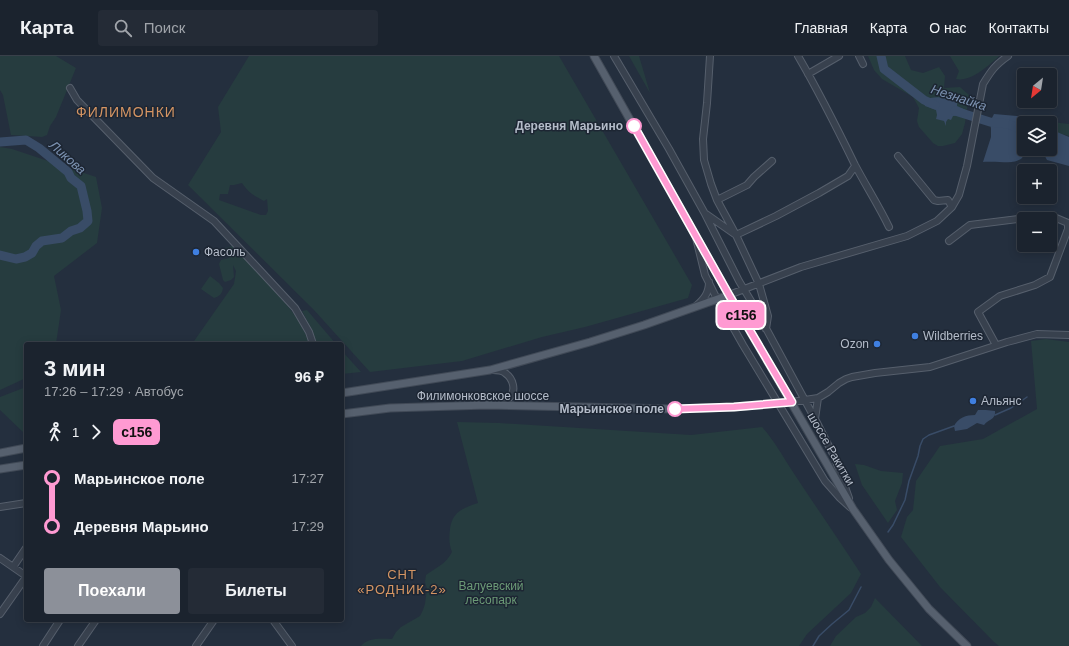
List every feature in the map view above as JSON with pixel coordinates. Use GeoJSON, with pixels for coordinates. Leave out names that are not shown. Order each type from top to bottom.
{"type":"FeatureCollection","features":[{"type":"Feature","properties":{"kind":"main road","name":"шоссе Ракитки"},"geometry":{"type":"LineString","coordinates":[[594,56],[729,295],[853,509],[889,560],[929,609],[967,646]]}},
{"type":"Feature","properties":{"kind":"main road","name":"Филимонковское шоссе"},"geometry":{"type":"LineString","coordinates":[[344,393],[490,370],[590,342],[729,295]]}},
{"type":"Feature","properties":{"kind":"main road","name":"Филимонковское шоссе"},"geometry":{"type":"LineString","coordinates":[[344,414],[390,408],[487,405],[675,409],[734,407],[792,402]]}},
{"type":"Feature","properties":{"kind":"main road"},"geometry":{"type":"LineString","coordinates":[[0,454],[24,448]]}},
{"type":"Feature","properties":{"kind":"main road"},"geometry":{"type":"LineString","coordinates":[[0,469],[24,465]]}},
{"type":"Feature","properties":{"kind":"street"},"geometry":{"type":"LineString","coordinates":[[614,56],[704,212],[744,289],[805,400],[834,456],[853,509]]}},
{"type":"Feature","properties":{"kind":"street"},"geometry":{"type":"LineString","coordinates":[[710,56],[703,139],[704,160],[717,200],[736,235],[759,284],[768,316],[766,329]]}},
{"type":"Feature","properties":{"kind":"street"},"geometry":{"type":"LineString","coordinates":[[798,56],[889,227]]}},
{"type":"Feature","properties":{"kind":"street"},"geometry":{"type":"LineString","coordinates":[[808,74],[839,56]]}},
{"type":"Feature","properties":{"kind":"street"},"geometry":{"type":"LineString","coordinates":[[859,56],[863,64]]}},
{"type":"Feature","properties":{"kind":"street"},"geometry":{"type":"LineString","coordinates":[[952,207],[959,194],[967,166],[983,84],[997,64],[1008,56]]}},
{"type":"Feature","properties":{"kind":"street"},"geometry":{"type":"LineString","coordinates":[[70,88],[77,100],[153,178],[218,225],[295,308],[310,332],[312,342]]}},
{"type":"Feature","properties":{"kind":"street"},"geometry":{"type":"LineString","coordinates":[[898,156],[934,200],[948,200],[952,207]]}},
{"type":"Feature","properties":{"kind":"street"},"geometry":{"type":"LineString","coordinates":[[717,200],[747,185],[772,161]]}},
{"type":"Feature","properties":{"kind":"street"},"geometry":{"type":"LineString","coordinates":[[736,235],[819,193],[848,176],[856,166]]}},
{"type":"Feature","properties":{"kind":"street","name":"Филимонковское шоссе"},"geometry":{"type":"LineString","coordinates":[[729,295],[801,267],[907,236],[937,221],[952,207]]}},
{"type":"Feature","properties":{"kind":"street"},"geometry":{"type":"LineString","coordinates":[[704,212],[736,235]]}},
{"type":"Feature","properties":{"kind":"street"},"geometry":{"type":"LineString","coordinates":[[949,241],[970,225],[1050,215],[1068,223],[1068,229],[1050,277],[1035,285],[1000,296],[978,312],[996,345]]}},
{"type":"Feature","properties":{"kind":"street"},"geometry":{"type":"LineString","coordinates":[[694,231],[704,275],[717,299],[825,481],[840,498],[853,509]]}},
{"type":"Feature","properties":{"kind":"street"},"geometry":{"type":"LineString","coordinates":[[696,306],[707,294],[709,288],[708,282]]}},
{"type":"Feature","properties":{"kind":"street"},"geometry":{"type":"LineString","coordinates":[[733,326],[735,318],[740,314],[758,314]]}},
{"type":"Feature","properties":{"kind":"street"},"geometry":{"type":"LineString","coordinates":[[792,402],[818,398],[846,379],[852,377],[930,367],[996,345],[1037,334],[1069,335]]}},
{"type":"Feature","properties":{"kind":"street"},"geometry":{"type":"LineString","coordinates":[[487,405],[506,400],[511,397],[514,391],[513,384],[505,372],[500,370],[490,370]]}},
{"type":"Feature","properties":{"kind":"street"},"geometry":{"type":"LineString","coordinates":[[798,389],[806,394],[818,398]]}},
{"type":"Feature","properties":{"kind":"street"},"geometry":{"type":"LineString","coordinates":[[792,402],[796,398],[798,389]]}},
{"type":"Feature","properties":{"kind":"street"},"geometry":{"type":"LineString","coordinates":[[815,420],[818,398]]}},
{"type":"Feature","properties":{"kind":"street"},"geometry":{"type":"LineString","coordinates":[[0,507],[24,503]]}},
{"type":"Feature","properties":{"kind":"street"},"geometry":{"type":"LineString","coordinates":[[13,567],[24,551]]}},
{"type":"Feature","properties":{"kind":"street"},"geometry":{"type":"LineString","coordinates":[[0,558],[24,575]]}},
{"type":"Feature","properties":{"kind":"street"},"geometry":{"type":"LineString","coordinates":[[0,614],[24,579]]}},
{"type":"Feature","properties":{"kind":"street"},"geometry":{"type":"LineString","coordinates":[[42,646],[59,622]]}},
{"type":"Feature","properties":{"kind":"street"},"geometry":{"type":"LineString","coordinates":[[78,646],[95,622]]}},
{"type":"Feature","properties":{"kind":"street"},"geometry":{"type":"LineString","coordinates":[[196,646],[213,622]]}},
{"type":"Feature","properties":{"kind":"street"},"geometry":{"type":"LineString","coordinates":[[274,622],[292,646]]}},
{"type":"Feature","properties":{"kind":"green space"},"geometry":{"type":"Polygon","coordinates":[[[0,56],[56,56],[76,68],[47,135],[42,137],[11,135],[3,95],[0,90],[0,56]]]}},
{"type":"Feature","properties":{"kind":"green space"},"geometry":{"type":"Polygon","coordinates":[[[249,56],[559,56],[692,285],[688,298],[585,327],[542,337],[462,361],[370,372],[314,310],[188,185],[221,132],[218,107],[249,56]],[[242,183],[230,185],[228,194],[220,194],[219,200],[261,215],[266,215],[268,211],[267,199],[264,201],[249,191],[242,183]]]}},
{"type":"Feature","properties":{"kind":"green space"},"geometry":{"type":"Polygon","coordinates":[[[629,56],[639,56],[650,93],[629,56]]]}},
{"type":"Feature","properties":{"kind":"green space"},"geometry":{"type":"Polygon","coordinates":[[[868,56],[905,56],[911,70],[923,73],[939,67],[945,76],[944,88],[960,87],[969,95],[962,134],[955,143],[938,146],[933,143],[919,127],[917,121],[919,108],[913,97],[882,79],[874,70],[868,56]]]}},
{"type":"Feature","properties":{"kind":"green space"},"geometry":{"type":"Polygon","coordinates":[[[950,56],[999,56],[978,74],[967,78],[956,79],[959,71],[950,56]]]}},
{"type":"Feature","properties":{"kind":"green space"},"geometry":{"type":"Polygon","coordinates":[[[1057,123],[1069,124],[1069,136],[1057,133],[1057,123]]]}},
{"type":"Feature","properties":{"kind":"green space"},"geometry":{"type":"Polygon","coordinates":[[[0,147],[12,149],[96,177],[102,208],[97,243],[54,276],[61,310],[56,342],[24,342],[24,379],[0,390],[0,147]]]}},
{"type":"Feature","properties":{"kind":"green space"},"geometry":{"type":"Polygon","coordinates":[[[232,246],[253,265],[293,313],[302,327],[308,342],[193,342],[234,284],[236,271],[233,265],[234,277],[225,282],[223,280],[219,264],[221,260],[229,258],[225,248],[232,246]]]}},
{"type":"Feature","properties":{"kind":"green space"},"geometry":{"type":"Polygon","coordinates":[[[210,276],[223,288],[222,292],[214,298],[201,289],[210,276]]]}},
{"type":"Feature","properties":{"kind":"green space"},"geometry":{"type":"Polygon","coordinates":[[[307,310],[334,342],[314,342],[311,328],[302,311],[307,310]]]}},
{"type":"Feature","properties":{"kind":"green space"},"geometry":{"type":"Polygon","coordinates":[[[1046,339],[1069,342],[1069,646],[999,646],[940,587],[901,537],[907,517],[913,510],[916,481],[940,446],[983,439],[1037,409],[1031,341],[1046,339]]]}},
{"type":"Feature","properties":{"kind":"green space"},"geometry":{"type":"Polygon","coordinates":[[[344,353],[361,372],[344,374],[344,353]]]}},
{"type":"Feature","properties":{"kind":"green space"},"geometry":{"type":"Polygon","coordinates":[[[24,388],[24,433],[0,410],[0,397],[24,388]]]}},
{"type":"Feature","properties":{"kind":"green space","name":"Валуевский лесопарк"},"geometry":{"type":"Polygon","coordinates":[[[457,422],[499,423],[691,435],[762,427],[861,574],[851,593],[807,634],[799,646],[361,646],[371,640],[392,639],[401,627],[420,616],[425,604],[427,589],[425,582],[426,575],[444,562],[452,552],[449,535],[453,518],[463,509],[478,503],[457,422]]]}},
{"type":"Feature","properties":{"kind":"green space"},"geometry":{"type":"Polygon","coordinates":[[[855,464],[864,465],[881,471],[903,473],[902,483],[895,501],[897,510],[888,523],[862,485],[855,464]]]}},
{"type":"Feature","properties":{"kind":"green space"},"geometry":{"type":"Polygon","coordinates":[[[875,598],[922,646],[830,646],[836,636],[856,617],[865,613],[871,607],[875,598]]]}},
{"type":"Feature","properties":{"kind":"water"},"geometry":{"type":"Polygon","coordinates":[[[956,94],[957,106],[966,110],[965,115],[953,116],[951,120],[948,119],[946,126],[944,121],[936,119],[936,110],[925,106],[924,100],[935,97],[946,99],[950,95],[953,96],[956,94]]]}},
{"type":"Feature","properties":{"kind":"water"},"geometry":{"type":"Polygon","coordinates":[[[994,114],[1017,116],[1017,156],[1023,156],[1022,158],[1009,162],[983,162],[991,137],[990,122],[994,114]]]}},
{"type":"Feature","properties":{"kind":"water"},"geometry":{"type":"Polygon","coordinates":[[[1057,132],[1069,137],[1069,166],[1047,160],[1045,156],[1057,156],[1057,132]]]}},
{"type":"Feature","properties":{"kind":"water"},"geometry":{"type":"Polygon","coordinates":[[[978,410],[995,411],[995,414],[993,418],[984,425],[977,423],[967,429],[955,431],[954,426],[960,419],[965,416],[975,415],[978,410]]]}},
{"type":"Feature","properties":{"kind":"waterway","name":"Незнайка"},"geometry":{"type":"LineString","coordinates":[[881,56],[884,69],[924,100],[935,105]]}},
{"type":"Feature","properties":{"kind":"waterway","name":"Незнайка"},"geometry":{"type":"LineString","coordinates":[[955,111],[990,122],[1008,124],[1017,128]]}},
{"type":"Feature","properties":{"kind":"waterway","name":"Ликова"},"geometry":{"type":"LineString","coordinates":[[0,142],[26,140],[39,148],[68,172],[71,178],[81,186],[88,221],[80,228],[71,231],[62,238],[42,241],[36,246],[32,253],[25,257],[16,259],[0,255]]}},
{"type":"Feature","properties":{"kind":"waterway"},"geometry":{"type":"LineString","coordinates":[[995,415],[1011,408],[1027,397]]}},
{"type":"Feature","properties":{"kind":"waterway"},"geometry":{"type":"LineString","coordinates":[[888,532],[905,500],[909,481],[923,439],[929,435],[954,426]]}},
{"type":"Feature","properties":{"kind":"waterway"},"geometry":{"type":"LineString","coordinates":[[813,646],[819,636],[849,610],[861,587]]}},
{"type":"Feature","properties":{"kind":"bus line","name":"с156"},"geometry":{"type":"LineString","coordinates":[[634,126],[729,295],[792,402],[734,407],[675,409]]}},
{"type":"Feature","properties":{"kind":"place","name":"Деревня Марьино"},"geometry":{"type":"Point","coordinates":[634,126]}},
{"type":"Feature","properties":{"kind":"place","name":"Фасоль"},"geometry":{"type":"Point","coordinates":[196,252]}},
{"type":"Feature","properties":{"kind":"place","name":"Wildberries"},"geometry":{"type":"Point","coordinates":[915,336]}},
{"type":"Feature","properties":{"kind":"place","name":"Ozon"},"geometry":{"type":"Point","coordinates":[877,344]}},
{"type":"Feature","properties":{"kind":"place","name":"Альянс"},"geometry":{"type":"Point","coordinates":[973,401]}},
{"type":"Feature","properties":{"kind":"place","name":"Марьинское поле"},"geometry":{"type":"Point","coordinates":[675,409]}},
{"type":"Feature","properties":{"kind":"district","name":"ФИЛИМОНКИ"},"geometry":{"type":"Point","coordinates":[126,112]}},
{"type":"Feature","properties":{"kind":"district","name":"СНТ «РОДНИК-2»"},"geometry":{"type":"Point","coordinates":[402,582]}}]}
